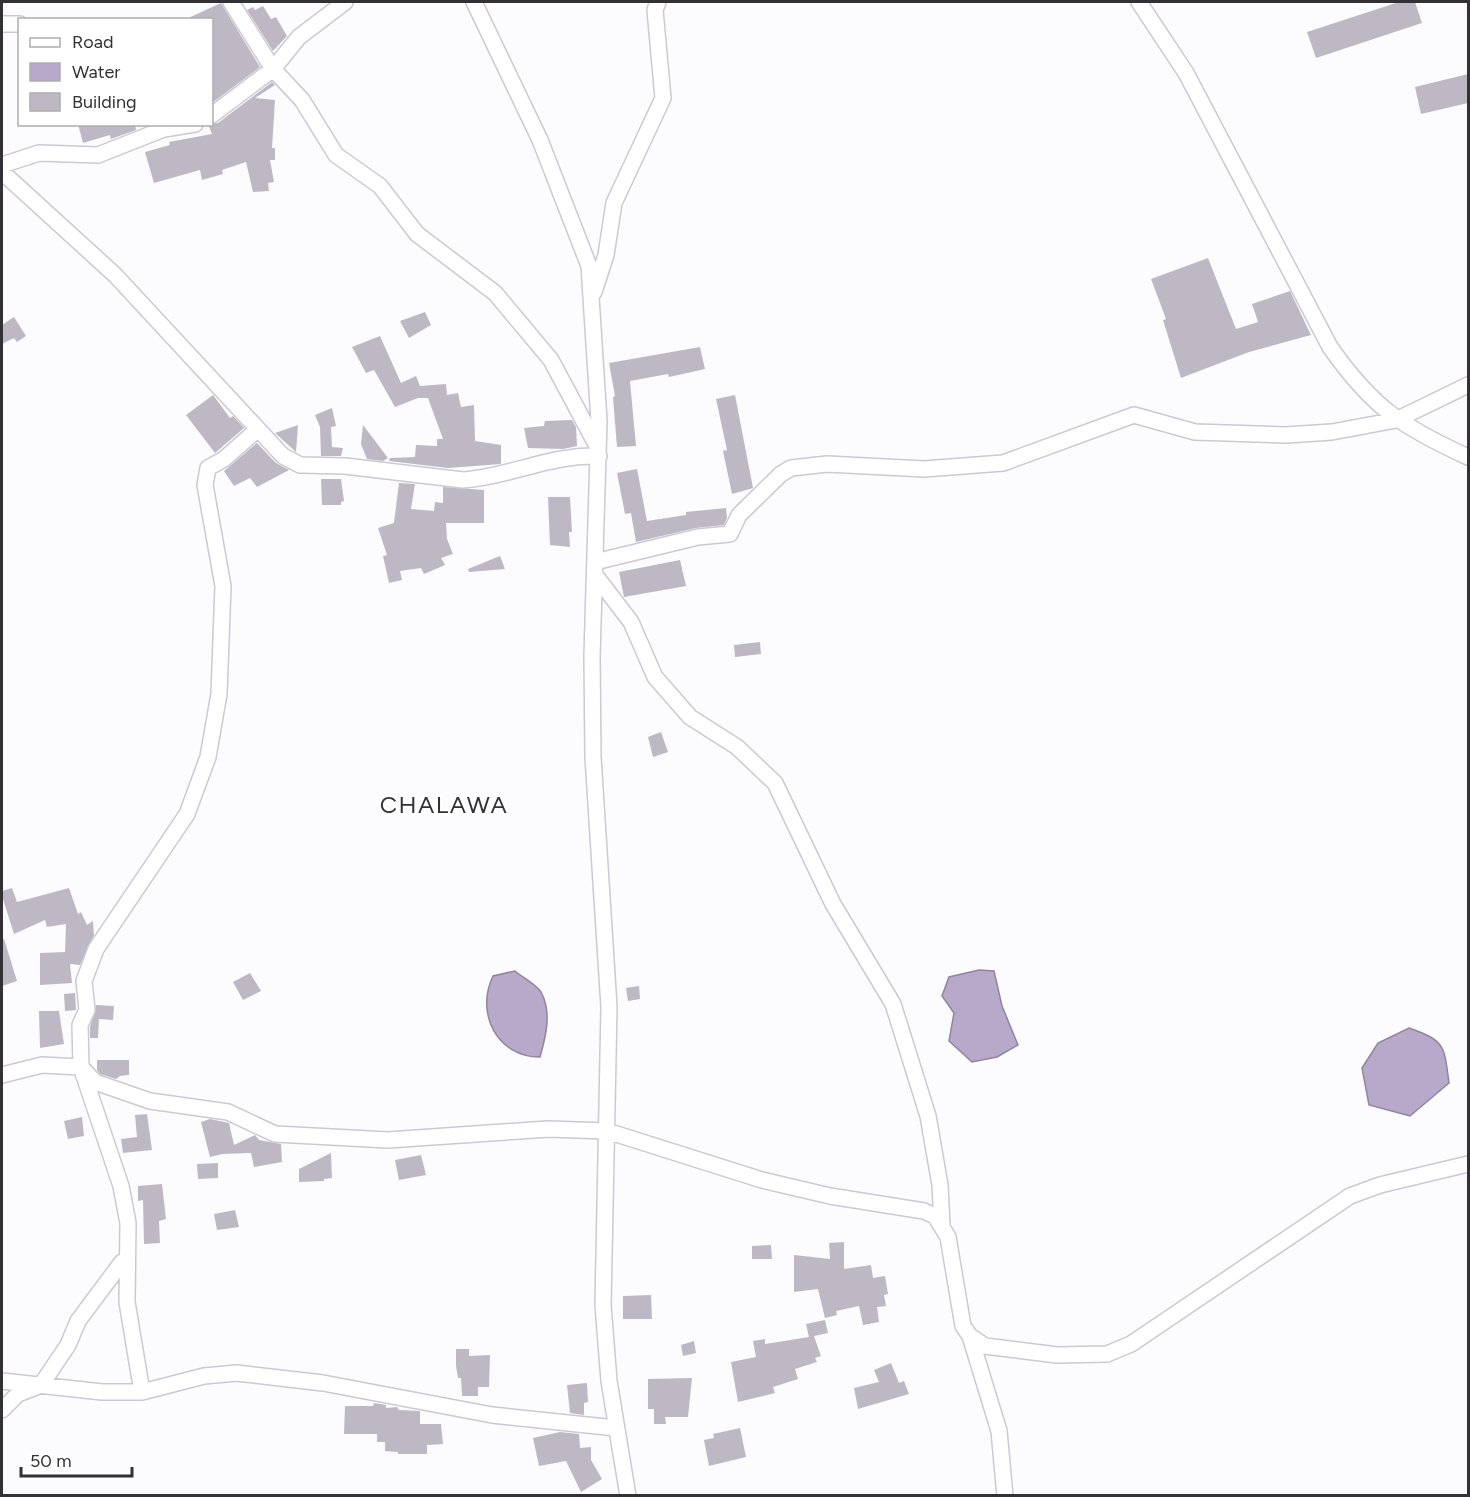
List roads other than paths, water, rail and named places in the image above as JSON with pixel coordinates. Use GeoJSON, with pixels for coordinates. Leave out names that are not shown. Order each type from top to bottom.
{"type":"FeatureCollection","features":[{"type":"Feature","properties":{"kind":"street"},"geometry":{"type":"LineString","coordinates":[[231,2],[273,69],[302,100],[336,155],[380,186],[417,234],[503,302],[551,360],[599,452]]}},
{"type":"Feature","properties":{"kind":"street"},"geometry":{"type":"LineString","coordinates":[[213,114],[273,69],[298,37],[345,2]]}},
{"type":"Feature","properties":{"kind":"street"},"geometry":{"type":"LineString","coordinates":[[474,2],[540,140],[589,266],[599,452],[592,656],[593,757],[609,1007],[603,1305],[606,1351],[616,1428],[628,1496]]}},
{"type":"Feature","properties":{"kind":"street"},"geometry":{"type":"LineString","coordinates":[[592,298],[606,255],[614,202],[663,98],[655,10],[658,2]]}},
{"type":"Feature","properties":{"kind":"street"},"geometry":{"type":"LineString","coordinates":[[1139,2],[1186,73],[1330,347],[1353,380],[1396,420],[1424,437],[1468,457]]}},
{"type":"Feature","properties":{"kind":"street"},"geometry":{"type":"LineString","coordinates":[[2,24],[18,24]]}},
{"type":"Feature","properties":{"kind":"street"},"geometry":{"type":"LineString","coordinates":[[2,165],[39,153],[98,155],[162,127]]}},
{"type":"Feature","properties":{"kind":"street"},"geometry":{"type":"LineString","coordinates":[[2,172],[115,275],[283,456],[300,465],[326,464],[455,479],[478,479],[562,458],[599,452]]}},
{"type":"Feature","properties":{"kind":"street"},"geometry":{"type":"LineString","coordinates":[[595,569],[698,537],[730,534],[739,515],[781,474],[791,468],[827,464],[924,469],[1003,463],[1070,440],[1125,416],[1134,415],[1184,431],[1286,435],[1332,432],[1396,420],[1468,385]]}},
{"type":"Feature","properties":{"kind":"street"},"geometry":{"type":"LineString","coordinates":[[142,1392],[127,1302],[128,1223],[121,1186],[81,1067],[80,1024],[87,1010],[84,981],[96,949],[188,814],[208,757],[219,694],[223,586],[205,485],[208,468],[224,459],[258,429]]}},
{"type":"Feature","properties":{"kind":"street"},"geometry":{"type":"LineString","coordinates":[[595,569],[631,622],[655,677],[690,717],[737,747],[775,783],[833,904],[893,1004],[928,1116],[940,1185],[942,1225]]}},
{"type":"Feature","properties":{"kind":"street"},"geometry":{"type":"LineString","coordinates":[[2,1076],[42,1065],[81,1067],[95,1082],[150,1101],[228,1112],[275,1134],[388,1140],[548,1129],[607,1131],[762,1180],[830,1196],[924,1211],[935,1216],[948,1237],[963,1326],[970,1336],[999,1431],[1005,1496]]}},
{"type":"Feature","properties":{"kind":"street"},"geometry":{"type":"LineString","coordinates":[[970,1336],[985,1346],[1057,1355],[1107,1354],[1131,1344],[1350,1196],[1380,1185],[1468,1164]]}},
{"type":"Feature","properties":{"kind":"street"},"geometry":{"type":"LineString","coordinates":[[2,1410],[18,1394],[40,1384],[68,1345],[78,1320],[92,1300],[122,1262],[127,1261]]}},
{"type":"Feature","properties":{"kind":"street"},"geometry":{"type":"LineString","coordinates":[[2,1381],[102,1392],[142,1392],[204,1376],[237,1373],[323,1383],[492,1415],[616,1428]]}},
{"type":"Feature","properties":{"kind":"water"},"geometry":{"type":"Polygon","coordinates":[[[979,970],[994,971],[1002,1006],[1018,1045],[997,1057],[972,1062],[949,1041],[954,1013],[942,996],[949,977],[979,970]]]}},
{"type":"Feature","properties":{"kind":"water"},"geometry":{"type":"Polygon","coordinates":[[[515,971],[536,986],[544,1000],[547,1024],[540,1057],[512,1050],[501,1041],[489,1018],[488,990],[493,976],[515,971]]]}},
{"type":"Feature","properties":{"kind":"water"},"geometry":{"type":"Polygon","coordinates":[[[1409,1028],[1430,1037],[1441,1046],[1449,1083],[1410,1116],[1369,1105],[1362,1068],[1378,1043],[1409,1028]]]}},
{"type":"Feature","properties":{"kind":"district","name":"CHALAWA"},"geometry":{"type":"Point","coordinates":[444,805]}}]}
